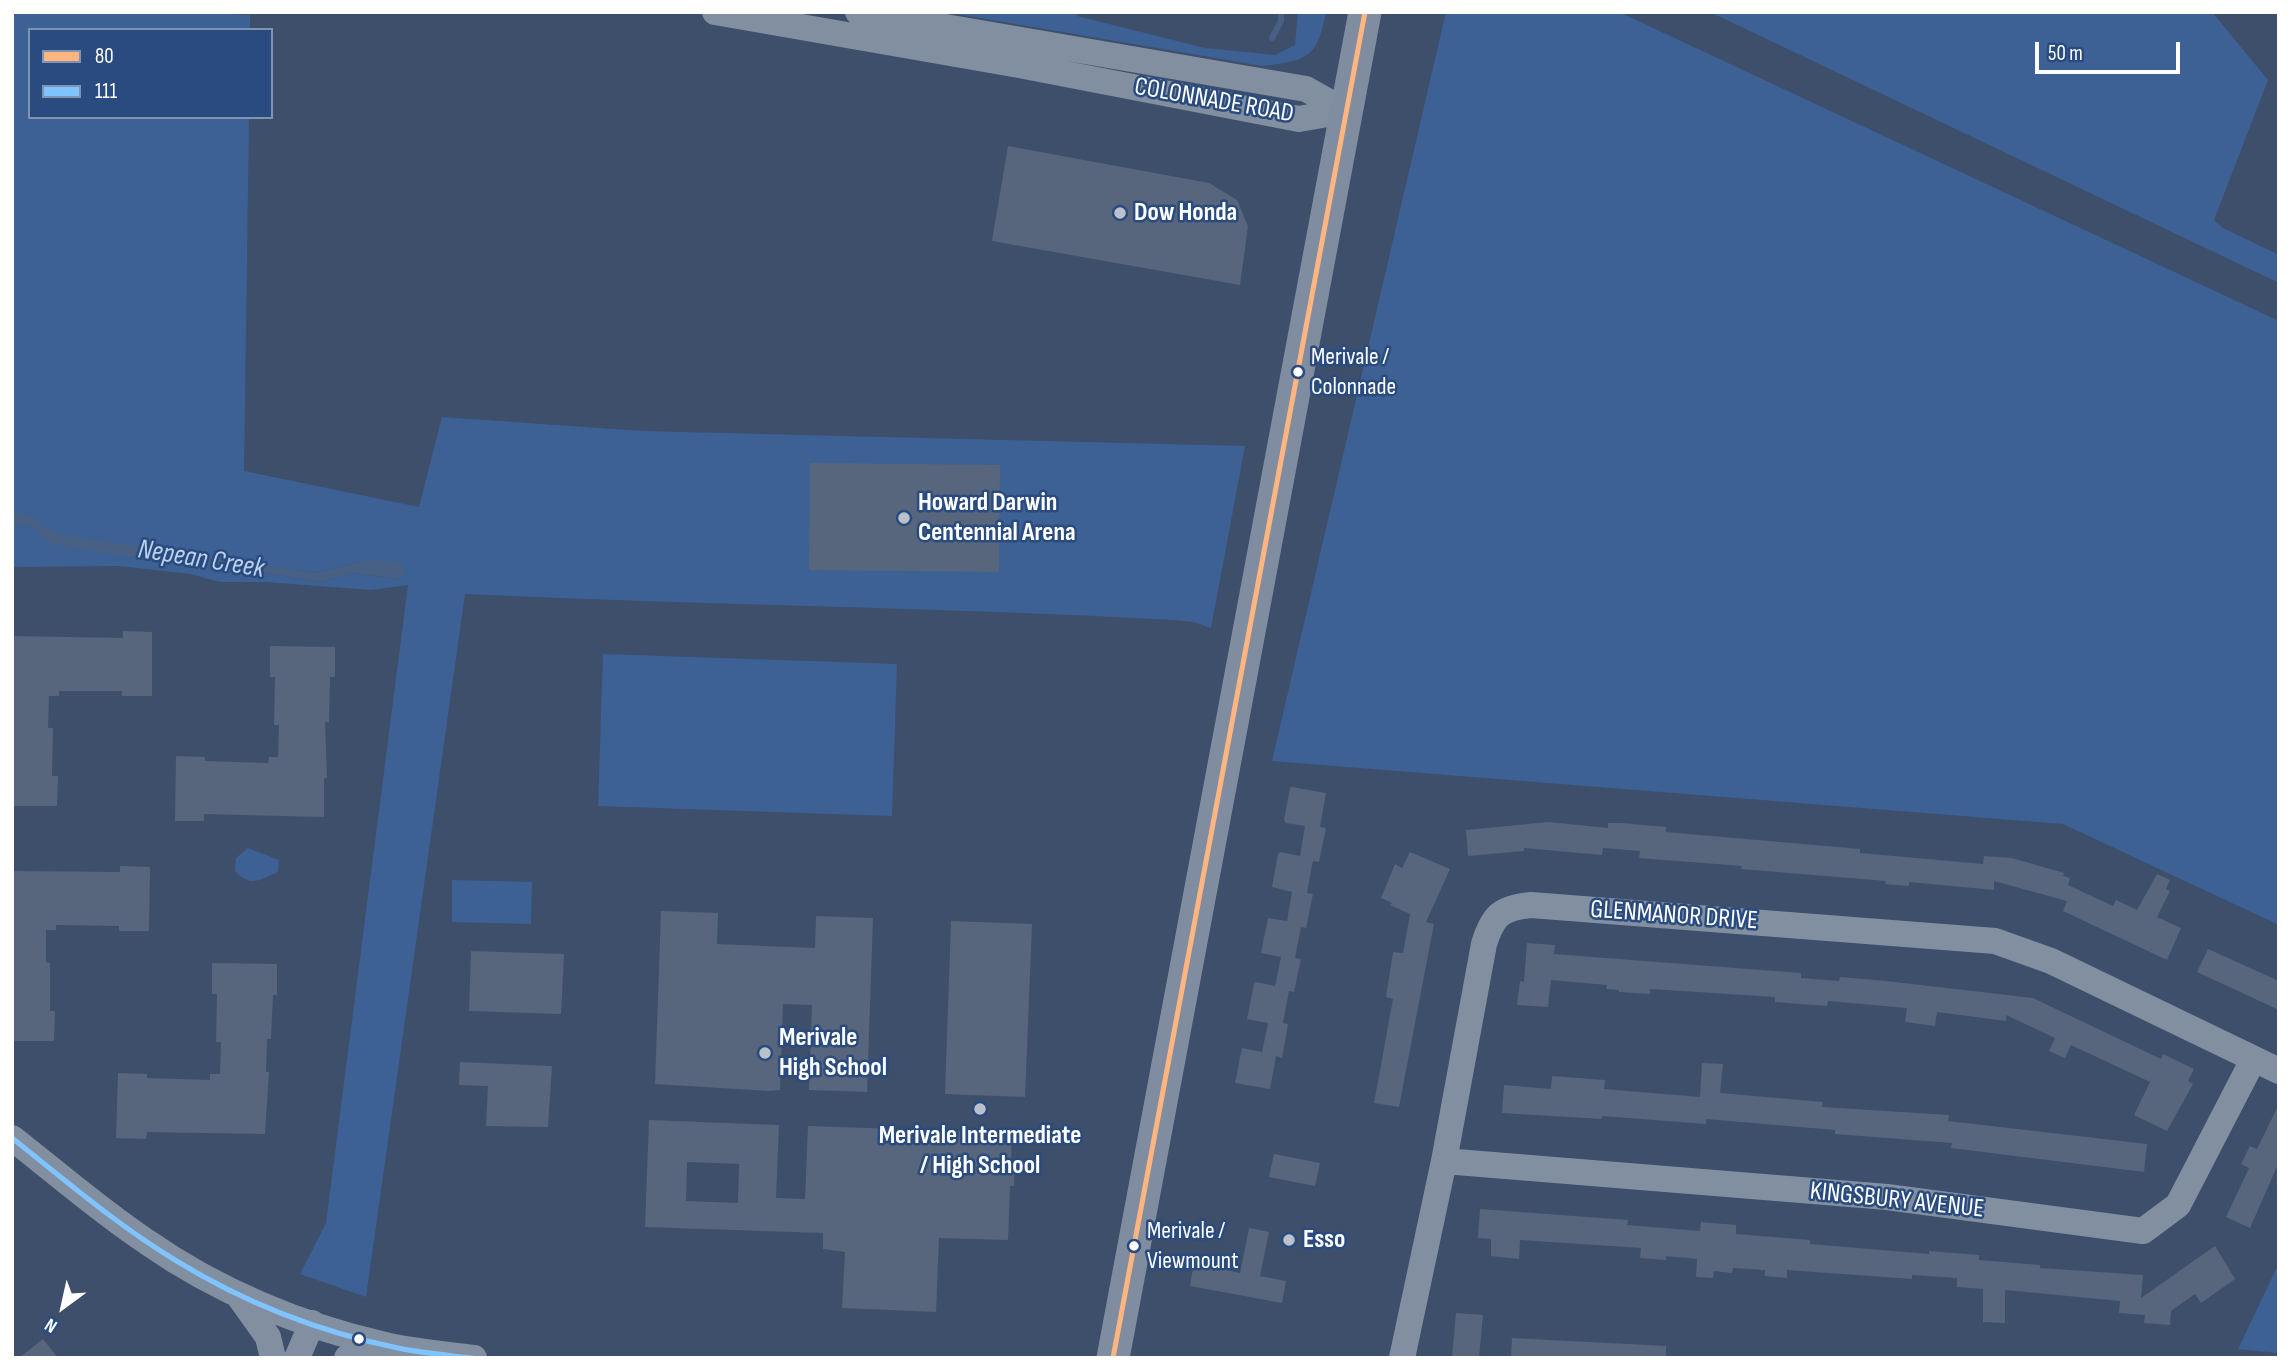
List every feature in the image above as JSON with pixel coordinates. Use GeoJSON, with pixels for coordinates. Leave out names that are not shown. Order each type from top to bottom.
{"type":"FeatureCollection","features":[{"type":"Feature","properties":{"kind":"main road"},"geometry":{"type":"LineString","coordinates":[[1113,1358],[1125,1306],[1365,12]]}},
{"type":"Feature","properties":{"kind":"street","name":"COLONNADE ROAD"},"geometry":{"type":"LineString","coordinates":[[715,12],[1019,65],[1299,119],[1345,111]]}},
{"type":"Feature","properties":{"kind":"street","name":"COLONNADE ROAD"},"geometry":{"type":"LineString","coordinates":[[858,12],[1306,89],[1345,111]]}},
{"type":"Feature","properties":{"kind":"street","name":"GLENMANOR DRIVE"},"geometry":{"type":"LineString","coordinates":[[1402,1358],[1444,1161],[1484,944],[1491,923],[1508,907],[1531,905],[1994,940],[2051,961],[2279,1071]]}},
{"type":"Feature","properties":{"kind":"street","name":"KINGSBURY AVENUE"},"geometry":{"type":"LineString","coordinates":[[1444,1161],[1887,1197],[2143,1231],[2178,1205],[2253,1060]]}},
{"type":"Feature","properties":{"kind":"street"},"geometry":{"type":"LineString","coordinates":[[12,1138],[145,1241],[238,1295],[383,1345],[474,1358]]}},
{"type":"Feature","properties":{"kind":"street"},"geometry":{"type":"LineString","coordinates":[[238,1295],[268,1338],[273,1358]]}},
{"type":"Feature","properties":{"kind":"street"},"geometry":{"type":"LineString","coordinates":[[297,1358],[312,1322]]}},
{"type":"Feature","properties":{"kind":"street"},"geometry":{"type":"LineString","coordinates":[[347,1358],[383,1345]]}},
{"type":"Feature","properties":{"kind":"shaded area"},"geometry":{"type":"Polygon","coordinates":[[[12,12],[205,12],[250,15],[250,28],[28,28],[28,119],[249,119],[244,471],[419,507],[442,417],[642,431],[1245,446],[1211,628],[1194,622],[1174,620],[465,594],[366,1297],[300,1274],[326,1223],[408,585],[371,590],[266,582],[220,582],[190,574],[119,566],[12,567],[12,12]],[[132,547],[134,558],[214,565],[319,582],[353,573],[398,579],[359,562],[316,573],[132,547]]]}},
{"type":"Feature","properties":{"kind":"shaded area"},"geometry":{"type":"Polygon","coordinates":[[[945,12],[1076,12],[1077,16],[1205,48],[1275,55],[1295,45],[1298,12],[1326,12],[1319,39],[1308,54],[1291,62],[1263,66],[945,12]]]}},
{"type":"Feature","properties":{"kind":"shaded area"},"geometry":{"type":"Polygon","coordinates":[[[1446,12],[1619,12],[2279,321],[2279,925],[2063,824],[1272,761],[1446,12]]]}},
{"type":"Feature","properties":{"kind":"shaded area"},"geometry":{"type":"Polygon","coordinates":[[[1710,12],[2212,12],[2268,80],[2214,220],[2223,228],[2279,255],[2279,283],[1710,12]]]}},
{"type":"Feature","properties":{"kind":"shaded area"},"geometry":{"type":"Polygon","coordinates":[[[603,654],[897,664],[892,816],[598,806],[603,654]]]}},
{"type":"Feature","properties":{"kind":"shaded area"},"geometry":{"type":"Polygon","coordinates":[[[248,848],[279,860],[278,872],[255,881],[241,876],[235,871],[236,858],[248,848]]]}},
{"type":"Feature","properties":{"kind":"shaded area"},"geometry":{"type":"Polygon","coordinates":[[[452,880],[532,882],[531,924],[452,922],[452,880]]]}},
{"type":"Feature","properties":{"kind":"shaded area"},"geometry":{"type":"Polygon","coordinates":[[[2279,1263],[2279,1353],[2238,1349],[2279,1263]]]}},
{"type":"Feature","properties":{"kind":"water","name":"Nepean Creek"},"geometry":{"type":"Polygon","coordinates":[[[12,514],[27,514],[57,534],[316,573],[367,560],[401,563],[405,573],[398,579],[353,573],[319,582],[214,565],[134,558],[51,544],[30,525],[12,523],[12,514]]]}},
{"type":"Feature","properties":{"kind":"building","name":"Dow Honda"},"geometry":{"type":"Polygon","coordinates":[[[1008,146],[1209,183],[1237,200],[1248,226],[1240,285],[992,241],[1008,146]]]}},
{"type":"Feature","properties":{"kind":"building","name":"Howard Darwin Centennial Arena"},"geometry":{"type":"Polygon","coordinates":[[[810,463],[1000,465],[999,572],[809,570],[810,463]]]}},
{"type":"Feature","properties":{"kind":"building"},"geometry":{"type":"Polygon","coordinates":[[[123,631],[152,632],[152,696],[122,696],[122,691],[59,691],[59,696],[49,696],[48,728],[53,728],[52,776],[58,776],[57,806],[12,806],[12,636],[123,638],[123,631]]]}},
{"type":"Feature","properties":{"kind":"building"},"geometry":{"type":"Polygon","coordinates":[[[270,646],[335,647],[335,677],[330,677],[329,722],[325,722],[327,778],[324,778],[324,817],[204,814],[204,821],[175,821],[176,756],[205,757],[205,761],[268,763],[269,757],[278,757],[279,725],[274,725],[275,677],[270,677],[270,646]]]}},
{"type":"Feature","properties":{"kind":"building"},"geometry":{"type":"Polygon","coordinates":[[[1292,787],[1326,793],[1320,827],[1326,828],[1319,862],[1313,861],[1307,893],[1313,894],[1306,928],[1301,927],[1295,958],[1301,959],[1294,992],[1289,991],[1283,1023],[1288,1024],[1282,1058],[1276,1056],[1270,1089],[1235,1083],[1242,1048],[1262,1052],[1268,1023],[1247,1019],[1254,984],[1256,982],[1275,986],[1281,957],[1261,953],[1268,918],[1287,921],[1292,892],[1272,887],[1278,854],[1280,852],[1300,856],[1305,826],[1286,823],[1284,820],[1292,787]]]}},
{"type":"Feature","properties":{"kind":"building"},"geometry":{"type":"Polygon","coordinates":[[[1549,822],[1608,828],[1608,823],[1666,827],[1666,832],[1860,849],[1860,853],[1983,864],[1984,856],[2012,858],[2064,873],[2063,876],[2070,878],[2068,885],[2113,906],[2116,900],[2137,910],[2157,874],[2170,880],[2166,889],[2170,891],[2157,917],[2181,928],[2167,960],[2063,911],[2067,901],[1994,881],[1994,890],[1909,882],[1909,886],[1885,884],[1886,881],[1639,858],[1640,851],[1603,848],[1602,855],[1524,848],[1524,851],[1468,856],[1466,830],[1549,822]]]}},
{"type":"Feature","properties":{"kind":"building"},"geometry":{"type":"Polygon","coordinates":[[[1410,852],[1450,869],[1426,922],[1434,924],[1399,1107],[1374,1103],[1393,999],[1386,997],[1393,952],[1403,953],[1410,914],[1381,898],[1395,864],[1402,868],[1410,852]]]}},
{"type":"Feature","properties":{"kind":"building"},"geometry":{"type":"Polygon","coordinates":[[[120,866],[150,867],[149,931],[119,931],[119,926],[56,925],[56,930],[46,930],[46,962],[50,963],[50,1011],[55,1011],[54,1041],[12,1041],[12,871],[120,872],[120,866]]]}},
{"type":"Feature","properties":{"kind":"building"},"geometry":{"type":"Polygon","coordinates":[[[661,911],[718,913],[717,944],[815,948],[816,916],[873,918],[867,1092],[809,1090],[812,1005],[783,1004],[780,1090],[655,1084],[661,911]]]}},
{"type":"Feature","properties":{"kind":"building"},"geometry":{"type":"Polygon","coordinates":[[[951,921],[1032,924],[1025,1097],[945,1094],[951,921]]]}},
{"type":"Feature","properties":{"kind":"building"},"geometry":{"type":"Polygon","coordinates":[[[1527,943],[1555,945],[1554,954],[1801,973],[1801,978],[1839,981],[1840,977],[2033,998],[2161,1059],[2163,1054],[2194,1069],[2188,1081],[2193,1084],[2167,1131],[2134,1115],[2150,1082],[2071,1045],[2065,1058],[2049,1051],[2055,1038],[2006,1015],[2006,1021],[1937,1012],[1935,1026],[1905,1022],[1907,1008],[1828,1001],[1827,1006],[1775,1002],[1775,997],[1650,989],[1650,994],[1619,992],[1606,989],[1607,985],[1551,980],[1548,1007],[1517,1005],[1520,981],[1524,982],[1527,943]]]}},
{"type":"Feature","properties":{"kind":"building"},"geometry":{"type":"Polygon","coordinates":[[[2208,949],[2279,981],[2279,1010],[2197,972],[2208,949]]]}},
{"type":"Feature","properties":{"kind":"building"},"geometry":{"type":"Polygon","coordinates":[[[471,951],[564,954],[561,1014],[469,1011],[471,951]]]}},
{"type":"Feature","properties":{"kind":"building"},"geometry":{"type":"Polygon","coordinates":[[[212,963],[277,964],[277,995],[273,995],[271,1039],[267,1039],[266,1072],[269,1072],[265,1134],[147,1132],[146,1139],[116,1138],[118,1073],[147,1074],[147,1078],[210,1080],[210,1074],[220,1074],[221,1042],[216,1042],[217,994],[212,994],[212,963]]]}},
{"type":"Feature","properties":{"kind":"building"},"geometry":{"type":"Polygon","coordinates":[[[460,1062],[552,1066],[548,1127],[486,1126],[488,1086],[459,1085],[460,1062]]]}},
{"type":"Feature","properties":{"kind":"building"},"geometry":{"type":"Polygon","coordinates":[[[1702,1063],[1723,1064],[1720,1093],[1823,1102],[1822,1107],[1949,1115],[1948,1121],[2147,1144],[2144,1172],[1951,1148],[1952,1143],[1835,1134],[1835,1130],[1706,1119],[1706,1124],[1602,1116],[1602,1119],[1502,1113],[1504,1085],[1551,1089],[1552,1076],[1605,1080],[1604,1089],[1700,1097],[1702,1063]]]}},
{"type":"Feature","properties":{"kind":"building"},"geometry":{"type":"Polygon","coordinates":[[[2279,1104],[2279,1162],[2250,1228],[2226,1217],[2249,1168],[2241,1164],[2250,1146],[2257,1149],[2279,1104]]]}},
{"type":"Feature","properties":{"kind":"building"},"geometry":{"type":"Polygon","coordinates":[[[649,1120],[779,1125],[776,1198],[805,1199],[808,1126],[1012,1133],[1011,1160],[1015,1160],[1014,1186],[1010,1186],[1008,1240],[939,1238],[936,1312],[842,1308],[845,1252],[823,1249],[823,1233],[645,1227],[649,1120]],[[687,1162],[686,1201],[738,1203],[739,1164],[687,1162]]]}},
{"type":"Feature","properties":{"kind":"building"},"geometry":{"type":"Polygon","coordinates":[[[1274,1154],[1320,1163],[1315,1186],[1269,1177],[1274,1154]]]}},
{"type":"Feature","properties":{"kind":"building"},"geometry":{"type":"Polygon","coordinates":[[[1480,1209],[1628,1220],[1627,1225],[1700,1231],[1701,1222],[1736,1225],[1736,1234],[1810,1240],[1810,1244],[1929,1254],[1929,1251],[1979,1255],[1979,1260],[2040,1265],[2040,1268],[2143,1275],[2141,1298],[2215,1246],[2235,1279],[2201,1303],[2195,1294],[2171,1311],[2170,1325],[2144,1323],[2145,1315],[2119,1313],[2120,1301],[2005,1290],[2005,1323],[1983,1322],[1983,1289],[1957,1287],[1957,1278],[1912,1275],[1912,1279],[1787,1270],[1787,1278],[1765,1276],[1765,1270],[1733,1268],[1732,1273],[1714,1271],[1713,1278],[1696,1277],[1697,1259],[1666,1256],[1666,1260],[1640,1258],[1641,1248],[1520,1240],[1519,1259],[1491,1256],[1491,1239],[1478,1238],[1480,1209]]]}},
{"type":"Feature","properties":{"kind":"building"},"geometry":{"type":"Polygon","coordinates":[[[1249,1228],[1269,1232],[1260,1276],[1286,1281],[1282,1303],[1190,1286],[1194,1263],[1240,1273],[1249,1228]]]}},
{"type":"Feature","properties":{"kind":"building"},"geometry":{"type":"Polygon","coordinates":[[[1456,1313],[1483,1315],[1479,1358],[1452,1358],[1456,1313]]]}},
{"type":"Feature","properties":{"kind":"building"},"geometry":{"type":"Polygon","coordinates":[[[1512,1338],[1666,1346],[1666,1358],[1511,1358],[1512,1338]]]}},
{"type":"Feature","properties":{"kind":"building"},"geometry":{"type":"Polygon","coordinates":[[[43,1339],[58,1358],[19,1358],[43,1339]]]}},
{"type":"Feature","properties":{"kind":"waterway"},"geometry":{"type":"LineString","coordinates":[[1272,38],[1281,21],[1281,12]]}},
{"type":"Feature","properties":{"kind":"transit line","name":"80"},"geometry":{"type":"LineString","coordinates":[[1113,1358],[1365,12]]}},
{"type":"Feature","properties":{"kind":"transit line","name":"111"},"geometry":{"type":"LineString","coordinates":[[12,1138],[133,1232],[201,1275],[255,1302],[311,1324],[369,1341],[407,1350],[472,1358]]}},
{"type":"Feature","properties":{"kind":"place","name":"Dow Honda"},"geometry":{"type":"Point","coordinates":[1120,213]}},
{"type":"Feature","properties":{"kind":"place","name":"Merivale / Colonnade"},"geometry":{"type":"Point","coordinates":[1298,372]}},
{"type":"Feature","properties":{"kind":"place","name":"Howard Darwin Centennial Arena"},"geometry":{"type":"Point","coordinates":[904,518]}},
{"type":"Feature","properties":{"kind":"place","name":"Merivale High School"},"geometry":{"type":"Point","coordinates":[765,1053]}},
{"type":"Feature","properties":{"kind":"place","name":"Merivale Intermediate / High School"},"geometry":{"type":"Point","coordinates":[980,1109]}},
{"type":"Feature","properties":{"kind":"place","name":"Esso"},"geometry":{"type":"Point","coordinates":[1289,1240]}},
{"type":"Feature","properties":{"kind":"place","name":"Merivale / Viewmount"},"geometry":{"type":"Point","coordinates":[1134,1246]}}]}
